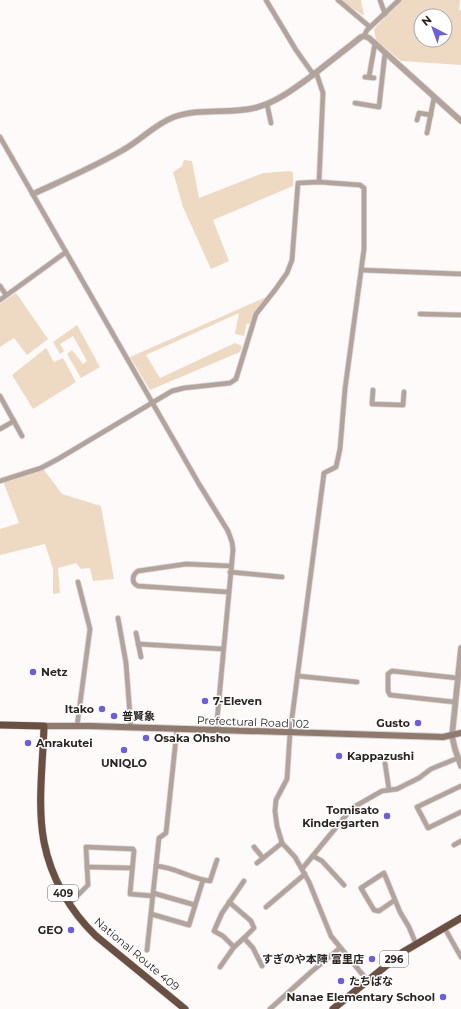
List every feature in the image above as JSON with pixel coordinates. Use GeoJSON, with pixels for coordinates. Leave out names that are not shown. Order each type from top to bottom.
{"type":"FeatureCollection","features":[{"type":"Feature","properties":{"kind":"highway"},"geometry":{"type":"LineString","coordinates":[[0,725],[44,726]]}},
{"type":"Feature","properties":{"kind":"highway","name":"National Route 409"},"geometry":{"type":"LineString","coordinates":[[44,726],[41,796],[43,841],[55,877],[69,904],[88,928],[104,944],[185,1009]]}},
{"type":"Feature","properties":{"kind":"highway","name":"296"},"geometry":{"type":"LineString","coordinates":[[334,1009],[367,980],[403,952],[461,918]]}},
{"type":"Feature","properties":{"kind":"main road","name":"Prefectural Road 102"},"geometry":{"type":"LineString","coordinates":[[44,726],[452,736],[461,733]]}},
{"type":"Feature","properties":{"kind":"street"},"geometry":{"type":"LineString","coordinates":[[266,0],[296,50],[315,73],[323,93],[319,182]]}},
{"type":"Feature","properties":{"kind":"street"},"geometry":{"type":"LineString","coordinates":[[338,0],[370,27]]}},
{"type":"Feature","properties":{"kind":"street"},"geometry":{"type":"LineString","coordinates":[[380,0],[385,14]]}},
{"type":"Feature","properties":{"kind":"street"},"geometry":{"type":"LineString","coordinates":[[32,194],[114,156],[174,117],[194,112],[244,110],[267,104],[286,94],[364,36],[367,30],[399,0]]}},
{"type":"Feature","properties":{"kind":"street"},"geometry":{"type":"LineString","coordinates":[[364,36],[375,43],[461,121]]}},
{"type":"Feature","properties":{"kind":"street"},"geometry":{"type":"LineString","coordinates":[[369,77],[375,43]]}},
{"type":"Feature","properties":{"kind":"street"},"geometry":{"type":"LineString","coordinates":[[355,103],[379,106],[385,53]]}},
{"type":"Feature","properties":{"kind":"street"},"geometry":{"type":"LineString","coordinates":[[427,133],[434,98]]}},
{"type":"Feature","properties":{"kind":"street"},"geometry":{"type":"LineString","coordinates":[[267,104],[271,122]]}},
{"type":"Feature","properties":{"kind":"street"},"geometry":{"type":"LineString","coordinates":[[417,120],[419,113],[430,115]]}},
{"type":"Feature","properties":{"kind":"street"},"geometry":{"type":"LineString","coordinates":[[0,137],[152,402],[231,536],[233,545],[216,731]]}},
{"type":"Feature","properties":{"kind":"street"},"geometry":{"type":"LineString","coordinates":[[0,481],[41,468],[172,391],[184,388],[230,383],[236,379],[256,314],[283,278],[292,260],[298,183],[319,182],[360,185],[364,188],[364,249],[345,389],[340,449],[336,467],[324,474],[290,733],[287,779],[276,800],[275,812],[282,843],[295,858],[305,874],[330,936],[367,980]]}},
{"type":"Feature","properties":{"kind":"street"},"geometry":{"type":"LineString","coordinates":[[0,300],[66,252]]}},
{"type":"Feature","properties":{"kind":"street"},"geometry":{"type":"LineString","coordinates":[[361,270],[461,274]]}},
{"type":"Feature","properties":{"kind":"street"},"geometry":{"type":"LineString","coordinates":[[0,286],[6,295]]}},
{"type":"Feature","properties":{"kind":"street"},"geometry":{"type":"LineString","coordinates":[[420,314],[461,315]]}},
{"type":"Feature","properties":{"kind":"street"},"geometry":{"type":"LineString","coordinates":[[373,390],[372,404],[403,405],[404,392]]}},
{"type":"Feature","properties":{"kind":"street"},"geometry":{"type":"LineString","coordinates":[[0,396],[22,436]]}},
{"type":"Feature","properties":{"kind":"street"},"geometry":{"type":"LineString","coordinates":[[0,429],[14,421]]}},
{"type":"Feature","properties":{"kind":"street"},"geometry":{"type":"LineString","coordinates":[[228,592],[138,586],[135,585],[133,580],[134,575],[138,571],[186,564],[231,566]]}},
{"type":"Feature","properties":{"kind":"street"},"geometry":{"type":"LineString","coordinates":[[230,572],[282,577]]}},
{"type":"Feature","properties":{"kind":"street"},"geometry":{"type":"LineString","coordinates":[[77,726],[90,629],[78,582]]}},
{"type":"Feature","properties":{"kind":"street"},"geometry":{"type":"LineString","coordinates":[[118,618],[126,662],[131,728]]}},
{"type":"Feature","properties":{"kind":"street"},"geometry":{"type":"LineString","coordinates":[[136,633],[140,657]]}},
{"type":"Feature","properties":{"kind":"street"},"geometry":{"type":"LineString","coordinates":[[138,644],[223,649]]}},
{"type":"Feature","properties":{"kind":"street"},"geometry":{"type":"LineString","coordinates":[[461,648],[457,678],[458,692],[454,702],[452,736],[461,766]]}},
{"type":"Feature","properties":{"kind":"street"},"geometry":{"type":"LineString","coordinates":[[454,702],[390,695],[388,691],[388,674],[392,671],[457,678]]}},
{"type":"Feature","properties":{"kind":"street"},"geometry":{"type":"LineString","coordinates":[[298,676],[357,682]]}},
{"type":"Feature","properties":{"kind":"street"},"geometry":{"type":"LineString","coordinates":[[147,950],[159,838],[166,833],[177,729]]}},
{"type":"Feature","properties":{"kind":"street"},"geometry":{"type":"LineString","coordinates":[[302,869],[352,808],[382,791],[397,789],[419,778],[431,769],[458,758]]}},
{"type":"Feature","properties":{"kind":"street"},"geometry":{"type":"LineString","coordinates":[[385,763],[389,790]]}},
{"type":"Feature","properties":{"kind":"street"},"geometry":{"type":"LineString","coordinates":[[461,786],[418,807],[428,828],[461,812]]}},
{"type":"Feature","properties":{"kind":"street"},"geometry":{"type":"LineString","coordinates":[[454,845],[461,841]]}},
{"type":"Feature","properties":{"kind":"street"},"geometry":{"type":"LineString","coordinates":[[257,863],[282,843]]}},
{"type":"Feature","properties":{"kind":"street"},"geometry":{"type":"LineString","coordinates":[[69,904],[88,885],[86,847],[95,847],[134,851],[130,894],[153,894],[195,905]]}},
{"type":"Feature","properties":{"kind":"street"},"geometry":{"type":"LineString","coordinates":[[254,847],[263,858]]}},
{"type":"Feature","properties":{"kind":"street"},"geometry":{"type":"LineString","coordinates":[[313,856],[322,861],[344,885]]}},
{"type":"Feature","properties":{"kind":"street"},"geometry":{"type":"LineString","coordinates":[[156,866],[168,868],[210,881],[217,860]]}},
{"type":"Feature","properties":{"kind":"street"},"geometry":{"type":"LineString","coordinates":[[87,867],[132,868]]}},
{"type":"Feature","properties":{"kind":"street"},"geometry":{"type":"LineString","coordinates":[[395,900],[379,911],[374,910],[361,888],[384,873],[400,912],[409,927],[416,944]]}},
{"type":"Feature","properties":{"kind":"street"},"geometry":{"type":"LineString","coordinates":[[266,907],[305,874]]}},
{"type":"Feature","properties":{"kind":"street"},"geometry":{"type":"LineString","coordinates":[[151,914],[189,925],[203,880]]}},
{"type":"Feature","properties":{"kind":"street"},"geometry":{"type":"LineString","coordinates":[[234,946],[223,936],[214,931],[222,913],[244,881]]}},
{"type":"Feature","properties":{"kind":"street"},"geometry":{"type":"LineString","coordinates":[[220,967],[234,946],[254,928],[251,920],[229,902]]}},
{"type":"Feature","properties":{"kind":"street"},"geometry":{"type":"LineString","coordinates":[[444,927],[461,956]]}},
{"type":"Feature","properties":{"kind":"street"},"geometry":{"type":"LineString","coordinates":[[244,938],[253,948],[262,966]]}},
{"type":"Feature","properties":{"kind":"street"},"geometry":{"type":"LineString","coordinates":[[270,1009],[340,948]]}},
{"type":"Feature","properties":{"kind":"shaded area"},"geometry":{"type":"Polygon","coordinates":[[[340,0],[361,0],[364,16],[340,0]]]}},
{"type":"Feature","properties":{"kind":"shaded area"},"geometry":{"type":"Polygon","coordinates":[[[402,0],[460,0],[461,65],[401,61],[376,40],[374,29],[402,0]]]}},
{"type":"Feature","properties":{"kind":"shaded area"},"geometry":{"type":"Polygon","coordinates":[[[184,160],[192,161],[199,198],[263,173],[291,171],[293,173],[293,186],[213,220],[229,261],[211,269],[183,207],[173,172],[182,166],[184,160]]]}},
{"type":"Feature","properties":{"kind":"shaded area"},"geometry":{"type":"Polygon","coordinates":[[[16,293],[48,339],[27,355],[14,338],[0,347],[0,304],[16,293]]]}},
{"type":"Feature","properties":{"kind":"shaded area"},"geometry":{"type":"Polygon","coordinates":[[[266,297],[254,313],[250,324],[247,323],[244,336],[235,334],[239,313],[146,355],[160,378],[235,343],[242,346],[240,352],[150,390],[130,357],[266,297]]]}},
{"type":"Feature","properties":{"kind":"shaded area"},"geometry":{"type":"Polygon","coordinates":[[[77,325],[100,367],[81,378],[67,354],[72,350],[83,364],[87,361],[73,336],[60,344],[64,351],[60,354],[53,342],[77,325]]]}},
{"type":"Feature","properties":{"kind":"shaded area"},"geometry":{"type":"Polygon","coordinates":[[[46,348],[54,362],[63,358],[76,382],[33,409],[12,375],[46,348]]]}},
{"type":"Feature","properties":{"kind":"shaded area"},"geometry":{"type":"Polygon","coordinates":[[[24,470],[44,470],[62,494],[101,506],[114,579],[93,581],[90,568],[81,569],[76,563],[58,568],[60,593],[53,594],[53,569],[45,544],[0,555],[0,529],[19,523],[3,481],[24,470]]]}},
{"type":"Feature","properties":{"kind":"place","name":"Netz"},"geometry":{"type":"Point","coordinates":[33,672]}},
{"type":"Feature","properties":{"kind":"place","name":"7-Eleven"},"geometry":{"type":"Point","coordinates":[205,701]}},
{"type":"Feature","properties":{"kind":"place","name":"Itako"},"geometry":{"type":"Point","coordinates":[102,709]}},
{"type":"Feature","properties":{"kind":"place","name":"普賢象"},"geometry":{"type":"Point","coordinates":[114,716]}},
{"type":"Feature","properties":{"kind":"place","name":"Gusto"},"geometry":{"type":"Point","coordinates":[418,723]}},
{"type":"Feature","properties":{"kind":"place","name":"Osaka Ohsho"},"geometry":{"type":"Point","coordinates":[146,738]}},
{"type":"Feature","properties":{"kind":"place","name":"Anrakutei"},"geometry":{"type":"Point","coordinates":[28,743]}},
{"type":"Feature","properties":{"kind":"place","name":"UNIQLO"},"geometry":{"type":"Point","coordinates":[124,750]}},
{"type":"Feature","properties":{"kind":"place","name":"Kappazushi"},"geometry":{"type":"Point","coordinates":[339,756]}},
{"type":"Feature","properties":{"kind":"place","name":"Tomisato Kindergarten"},"geometry":{"type":"Point","coordinates":[387,816]}},
{"type":"Feature","properties":{"kind":"place","name":"GEO"},"geometry":{"type":"Point","coordinates":[71,930]}},
{"type":"Feature","properties":{"kind":"place","name":"すぎのや本陣 富里店"},"geometry":{"type":"Point","coordinates":[372,959]}},
{"type":"Feature","properties":{"kind":"place","name":"たちばな"},"geometry":{"type":"Point","coordinates":[341,981]}},
{"type":"Feature","properties":{"kind":"place","name":"Nanae Elementary School"},"geometry":{"type":"Point","coordinates":[443,997]}}]}
